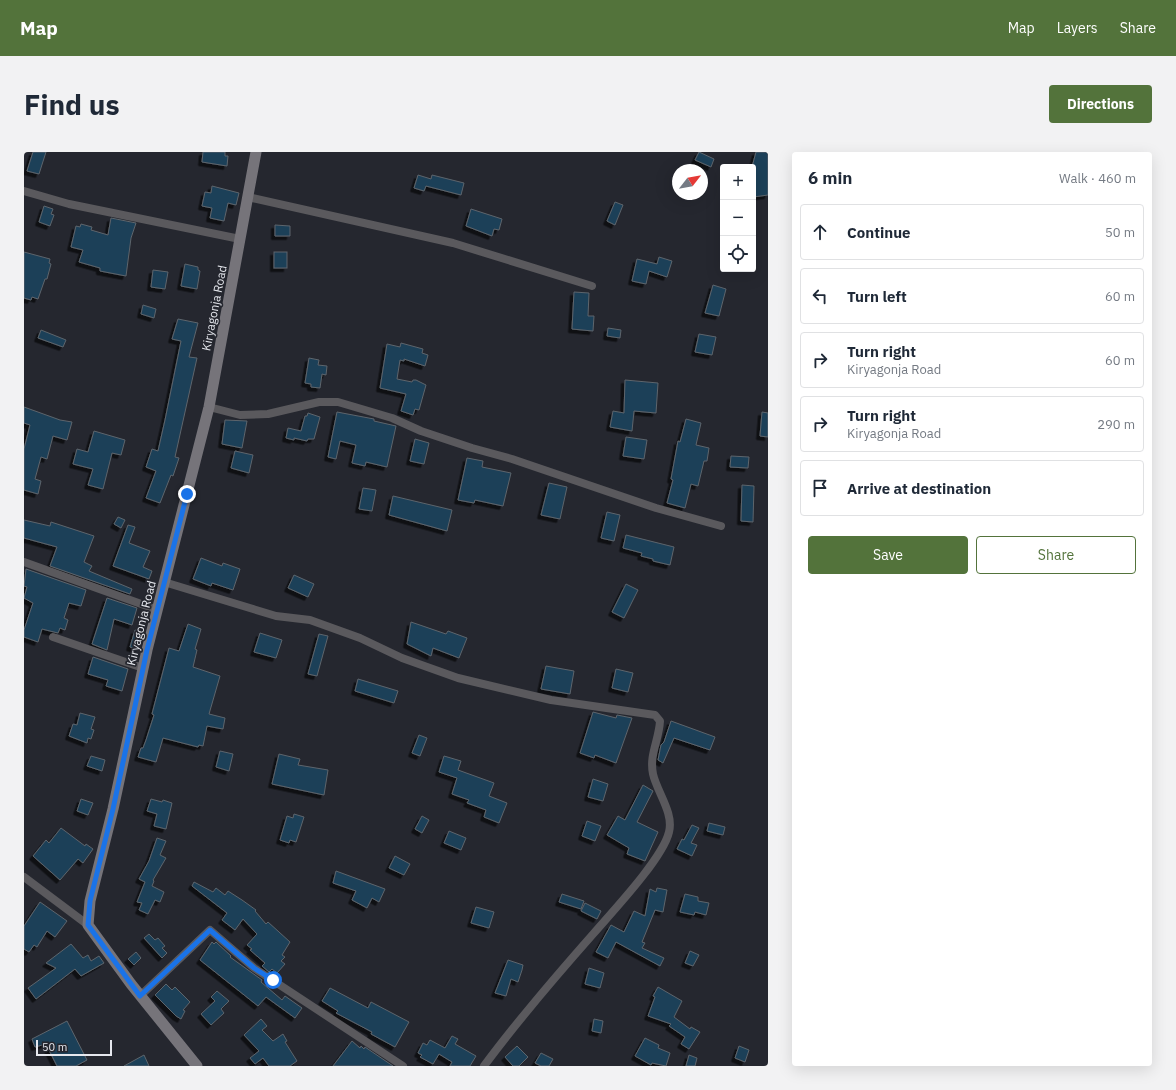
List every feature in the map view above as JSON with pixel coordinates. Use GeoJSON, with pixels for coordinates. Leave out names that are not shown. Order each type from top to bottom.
{"type":"FeatureCollection","features":[{"type":"Feature","properties":{"kind":"street","name":"Kiryagonja Road"},"geometry":{"type":"LineString","coordinates":[[88,925],[90,901],[143,668],[209,407],[256,152]]}},
{"type":"Feature","properties":{"kind":"street"},"geometry":{"type":"LineString","coordinates":[[24,192],[70,204],[240,239]]}},
{"type":"Feature","properties":{"kind":"street"},"geometry":{"type":"LineString","coordinates":[[248,197],[453,242],[592,286]]}},
{"type":"Feature","properties":{"kind":"street"},"geometry":{"type":"LineString","coordinates":[[209,407],[240,416],[268,414],[319,402],[338,402],[385,416],[421,431],[472,448],[512,459],[656,508],[721,526]]}},
{"type":"Feature","properties":{"kind":"street"},"geometry":{"type":"LineString","coordinates":[[24,562],[158,610]]}},
{"type":"Feature","properties":{"kind":"street"},"geometry":{"type":"LineString","coordinates":[[164,582],[276,616],[310,620],[360,638],[402,658],[458,678],[551,700],[655,715],[660,721],[651,756],[653,775],[668,815],[670,831],[665,843],[637,883],[511,1030],[484,1066]]}},
{"type":"Feature","properties":{"kind":"street"},"geometry":{"type":"LineString","coordinates":[[52,637],[143,668]]}},
{"type":"Feature","properties":{"kind":"street"},"geometry":{"type":"LineString","coordinates":[[24,877],[88,925],[140,996],[197,1066]]}},
{"type":"Feature","properties":{"kind":"street"},"geometry":{"type":"LineString","coordinates":[[140,996],[210,930],[254,968],[403,1066]]}},
{"type":"Feature","properties":{"kind":"building"},"geometry":{"type":"Polygon","coordinates":[[[33,152],[46,152],[39,174],[27,171],[33,152]]]}},
{"type":"Feature","properties":{"kind":"building"},"geometry":{"type":"Polygon","coordinates":[[[203,152],[225,152],[225,156],[228,156],[227,166],[202,162],[203,152]]]}},
{"type":"Feature","properties":{"kind":"building"},"geometry":{"type":"Polygon","coordinates":[[[699,152],[714,159],[711,167],[708,164],[695,160],[699,152]]]}},
{"type":"Feature","properties":{"kind":"building"},"geometry":{"type":"Polygon","coordinates":[[[756,152],[768,152],[768,195],[756,197],[756,164],[753,164],[756,152]]]}},
{"type":"Feature","properties":{"kind":"building"},"geometry":{"type":"Polygon","coordinates":[[[418,175],[431,179],[432,175],[464,183],[461,195],[426,186],[424,191],[414,188],[418,175]]]}},
{"type":"Feature","properties":{"kind":"building"},"geometry":{"type":"Polygon","coordinates":[[[212,186],[239,193],[236,205],[228,203],[224,221],[210,218],[212,208],[202,206],[205,192],[211,193],[212,186]]]}},
{"type":"Feature","properties":{"kind":"building"},"geometry":{"type":"Polygon","coordinates":[[[615,202],[623,205],[615,225],[607,221],[615,202]]]}},
{"type":"Feature","properties":{"kind":"building"},"geometry":{"type":"Polygon","coordinates":[[[44,206],[53,209],[51,214],[54,215],[50,226],[39,222],[44,206]]]}},
{"type":"Feature","properties":{"kind":"building"},"geometry":{"type":"Polygon","coordinates":[[[471,209],[502,219],[499,230],[494,229],[492,236],[466,226],[471,209]]]}},
{"type":"Feature","properties":{"kind":"building"},"geometry":{"type":"Polygon","coordinates":[[[111,218],[136,223],[131,238],[126,276],[100,271],[100,268],[79,262],[83,250],[71,247],[76,226],[80,227],[81,224],[92,227],[91,230],[108,235],[111,218]]]}},
{"type":"Feature","properties":{"kind":"building"},"geometry":{"type":"Polygon","coordinates":[[[275,225],[290,226],[290,236],[275,236],[275,225]]]}},
{"type":"Feature","properties":{"kind":"building"},"geometry":{"type":"Polygon","coordinates":[[[24,252],[50,259],[49,263],[51,264],[47,279],[45,279],[38,299],[32,297],[31,300],[24,298],[24,252]]]}},
{"type":"Feature","properties":{"kind":"building"},"geometry":{"type":"Polygon","coordinates":[[[274,252],[287,252],[287,268],[274,268],[274,252]]]}},
{"type":"Feature","properties":{"kind":"building"},"geometry":{"type":"Polygon","coordinates":[[[659,257],[672,261],[667,277],[649,271],[646,284],[632,281],[637,259],[657,264],[659,257]]]}},
{"type":"Feature","properties":{"kind":"building"},"geometry":{"type":"Polygon","coordinates":[[[185,264],[198,267],[198,270],[200,271],[197,289],[181,286],[185,264]]]}},
{"type":"Feature","properties":{"kind":"building"},"geometry":{"type":"Polygon","coordinates":[[[153,270],[168,272],[165,289],[151,287],[153,270]]]}},
{"type":"Feature","properties":{"kind":"building"},"geometry":{"type":"Polygon","coordinates":[[[713,285],[726,289],[719,316],[705,313],[713,285]]]}},
{"type":"Feature","properties":{"kind":"building"},"geometry":{"type":"Polygon","coordinates":[[[574,292],[589,293],[588,316],[594,316],[593,331],[572,329],[574,292]]]}},
{"type":"Feature","properties":{"kind":"building"},"geometry":{"type":"Polygon","coordinates":[[[143,305],[156,309],[154,318],[141,314],[143,305]]]}},
{"type":"Feature","properties":{"kind":"building"},"geometry":{"type":"Polygon","coordinates":[[[178,319],[198,323],[189,357],[197,358],[175,457],[179,458],[173,476],[171,475],[160,503],[146,498],[156,471],[146,467],[152,449],[158,451],[165,420],[181,341],[172,339],[178,319]]]}},
{"type":"Feature","properties":{"kind":"building"},"geometry":{"type":"Polygon","coordinates":[[[608,328],[621,330],[620,338],[607,336],[608,328]]]}},
{"type":"Feature","properties":{"kind":"building"},"geometry":{"type":"Polygon","coordinates":[[[41,330],[66,340],[63,347],[38,338],[41,330]]]}},
{"type":"Feature","properties":{"kind":"building"},"geometry":{"type":"Polygon","coordinates":[[[699,334],[716,337],[712,355],[695,352],[699,334]]]}},
{"type":"Feature","properties":{"kind":"building"},"geometry":{"type":"Polygon","coordinates":[[[401,343],[423,349],[422,353],[428,355],[425,366],[404,359],[404,361],[400,360],[397,379],[412,382],[413,380],[416,380],[426,385],[419,410],[415,409],[413,415],[401,411],[406,394],[380,388],[387,344],[400,347],[401,343]]]}},
{"type":"Feature","properties":{"kind":"building"},"geometry":{"type":"Polygon","coordinates":[[[309,358],[319,360],[318,365],[327,366],[326,375],[322,374],[320,388],[311,387],[311,384],[305,383],[309,358]]]}},
{"type":"Feature","properties":{"kind":"building"},"geometry":{"type":"Polygon","coordinates":[[[625,380],[658,383],[656,413],[634,411],[632,431],[610,427],[613,411],[624,413],[625,380]]]}},
{"type":"Feature","properties":{"kind":"building"},"geometry":{"type":"Polygon","coordinates":[[[24,407],[60,420],[72,422],[67,440],[53,436],[47,459],[41,457],[35,479],[41,481],[38,494],[24,490],[24,449],[30,425],[24,423],[24,407]]]}},
{"type":"Feature","properties":{"kind":"building"},"geometry":{"type":"Polygon","coordinates":[[[337,412],[374,419],[374,421],[396,426],[387,467],[366,462],[365,466],[352,463],[356,445],[340,441],[336,459],[328,457],[337,412]]]}},
{"type":"Feature","properties":{"kind":"building"},"geometry":{"type":"Polygon","coordinates":[[[762,412],[768,413],[768,437],[760,436],[762,412]]]}},
{"type":"Feature","properties":{"kind":"building"},"geometry":{"type":"Polygon","coordinates":[[[308,413],[320,417],[314,439],[308,439],[307,441],[286,438],[288,428],[301,431],[305,416],[307,416],[308,413]]]}},
{"type":"Feature","properties":{"kind":"building"},"geometry":{"type":"Polygon","coordinates":[[[686,419],[701,423],[696,445],[709,448],[707,461],[704,461],[698,486],[691,484],[685,508],[667,503],[673,480],[671,479],[678,441],[680,442],[686,419]]]}},
{"type":"Feature","properties":{"kind":"building"},"geometry":{"type":"Polygon","coordinates":[[[225,420],[247,421],[242,448],[222,444],[225,420]]]}},
{"type":"Feature","properties":{"kind":"building"},"geometry":{"type":"Polygon","coordinates":[[[94,431],[125,440],[121,455],[112,453],[103,489],[88,485],[93,469],[73,464],[77,449],[88,452],[94,431]]]}},
{"type":"Feature","properties":{"kind":"building"},"geometry":{"type":"Polygon","coordinates":[[[626,437],[647,440],[644,459],[623,456],[626,437]]]}},
{"type":"Feature","properties":{"kind":"building"},"geometry":{"type":"Polygon","coordinates":[[[415,439],[429,443],[424,464],[410,461],[415,439]]]}},
{"type":"Feature","properties":{"kind":"building"},"geometry":{"type":"Polygon","coordinates":[[[235,451],[253,455],[249,473],[231,468],[235,451]]]}},
{"type":"Feature","properties":{"kind":"building"},"geometry":{"type":"Polygon","coordinates":[[[731,456],[749,457],[748,468],[730,467],[731,456]]]}},
{"type":"Feature","properties":{"kind":"building"},"geometry":{"type":"Polygon","coordinates":[[[467,458],[483,461],[482,467],[511,473],[503,506],[475,500],[474,503],[458,500],[467,458]]]}},
{"type":"Feature","properties":{"kind":"building"},"geometry":{"type":"Polygon","coordinates":[[[549,483],[567,487],[560,519],[541,515],[549,483]]]}},
{"type":"Feature","properties":{"kind":"building"},"geometry":{"type":"Polygon","coordinates":[[[742,485],[754,486],[753,522],[741,521],[742,485]]]}},
{"type":"Feature","properties":{"kind":"building"},"geometry":{"type":"Polygon","coordinates":[[[363,488],[376,490],[372,511],[359,509],[363,488]]]}},
{"type":"Feature","properties":{"kind":"building"},"geometry":{"type":"Polygon","coordinates":[[[393,496],[452,510],[447,531],[389,515],[393,496]]]}},
{"type":"Feature","properties":{"kind":"building"},"geometry":{"type":"Polygon","coordinates":[[[607,512],[620,515],[614,541],[601,538],[607,512]]]}},
{"type":"Feature","properties":{"kind":"building"},"geometry":{"type":"Polygon","coordinates":[[[118,517],[125,520],[121,528],[114,524],[118,517]]]}},
{"type":"Feature","properties":{"kind":"building"},"geometry":{"type":"Polygon","coordinates":[[[24,520],[50,526],[51,522],[94,536],[84,562],[92,566],[89,571],[132,589],[130,594],[50,566],[57,547],[24,538],[24,520]]]}},
{"type":"Feature","properties":{"kind":"building"},"geometry":{"type":"Polygon","coordinates":[[[128,525],[135,527],[129,543],[150,551],[143,567],[152,571],[149,579],[113,566],[128,525]]]}},
{"type":"Feature","properties":{"kind":"building"},"geometry":{"type":"Polygon","coordinates":[[[626,535],[674,547],[670,565],[653,561],[653,559],[641,556],[642,553],[623,548],[626,535]]]}},
{"type":"Feature","properties":{"kind":"building"},"geometry":{"type":"Polygon","coordinates":[[[201,558],[222,566],[223,563],[240,569],[233,590],[212,583],[211,586],[193,579],[201,558]]]}},
{"type":"Feature","properties":{"kind":"building"},"geometry":{"type":"Polygon","coordinates":[[[26,569],[86,590],[81,606],[69,603],[64,618],[68,620],[65,630],[60,628],[58,633],[42,629],[38,642],[24,637],[24,630],[33,603],[24,598],[27,587],[24,586],[26,569]]]}},
{"type":"Feature","properties":{"kind":"building"},"geometry":{"type":"Polygon","coordinates":[[[294,575],[314,584],[308,597],[288,588],[294,575]]]}},
{"type":"Feature","properties":{"kind":"building"},"geometry":{"type":"Polygon","coordinates":[[[626,584],[638,590],[624,618],[612,612],[626,584]]]}},
{"type":"Feature","properties":{"kind":"building"},"geometry":{"type":"Polygon","coordinates":[[[107,598],[137,608],[132,625],[114,619],[107,650],[92,644],[107,598]]]}},
{"type":"Feature","properties":{"kind":"building"},"geometry":{"type":"Polygon","coordinates":[[[411,622],[446,634],[448,631],[467,638],[459,658],[433,648],[431,656],[407,644],[411,622]]]}},
{"type":"Feature","properties":{"kind":"building"},"geometry":{"type":"Polygon","coordinates":[[[188,624],[201,629],[195,649],[197,650],[193,667],[220,676],[209,714],[225,718],[223,729],[207,726],[203,746],[199,745],[198,747],[163,738],[156,762],[138,757],[141,748],[143,748],[154,715],[152,714],[169,648],[179,651],[188,624]]]}},
{"type":"Feature","properties":{"kind":"building"},"geometry":{"type":"Polygon","coordinates":[[[135,630],[144,633],[138,650],[130,647],[135,630]]]}},
{"type":"Feature","properties":{"kind":"building"},"geometry":{"type":"Polygon","coordinates":[[[260,633],[282,640],[276,658],[254,652],[260,633]]]}},
{"type":"Feature","properties":{"kind":"building"},"geometry":{"type":"Polygon","coordinates":[[[319,634],[328,636],[317,676],[308,674],[319,634]]]}},
{"type":"Feature","properties":{"kind":"building"},"geometry":{"type":"Polygon","coordinates":[[[93,657],[128,669],[122,691],[106,686],[108,680],[88,674],[93,657]]]}},
{"type":"Feature","properties":{"kind":"building"},"geometry":{"type":"Polygon","coordinates":[[[546,666],[574,671],[570,694],[541,689],[546,666]]]}},
{"type":"Feature","properties":{"kind":"building"},"geometry":{"type":"Polygon","coordinates":[[[616,669],[633,673],[628,692],[612,688],[616,669]]]}},
{"type":"Feature","properties":{"kind":"building"},"geometry":{"type":"Polygon","coordinates":[[[358,679],[398,691],[394,703],[355,691],[358,679]]]}},
{"type":"Feature","properties":{"kind":"building"},"geometry":{"type":"Polygon","coordinates":[[[593,712],[616,718],[617,715],[632,718],[616,763],[595,755],[594,758],[580,753],[593,712]]]}},
{"type":"Feature","properties":{"kind":"building"},"geometry":{"type":"Polygon","coordinates":[[[80,713],[95,717],[91,729],[94,730],[91,739],[88,738],[87,743],[69,736],[73,724],[77,725],[80,713]]]}},
{"type":"Feature","properties":{"kind":"building"},"geometry":{"type":"Polygon","coordinates":[[[671,721],[715,737],[710,750],[674,738],[663,763],[658,760],[661,745],[664,742],[671,721]]]}},
{"type":"Feature","properties":{"kind":"building"},"geometry":{"type":"Polygon","coordinates":[[[419,735],[427,738],[420,756],[412,753],[419,735]]]}},
{"type":"Feature","properties":{"kind":"building"},"geometry":{"type":"Polygon","coordinates":[[[220,751],[233,754],[229,771],[216,767],[220,751]]]}},
{"type":"Feature","properties":{"kind":"building"},"geometry":{"type":"Polygon","coordinates":[[[279,754],[300,759],[298,765],[328,770],[324,795],[272,784],[279,754]]]}},
{"type":"Feature","properties":{"kind":"building"},"geometry":{"type":"Polygon","coordinates":[[[91,756],[105,760],[102,771],[87,766],[91,756]]]}},
{"type":"Feature","properties":{"kind":"building"},"geometry":{"type":"Polygon","coordinates":[[[444,756],[461,761],[458,770],[494,783],[489,796],[507,803],[499,823],[484,817],[486,810],[467,803],[469,800],[452,794],[457,778],[439,772],[444,756]]]}},
{"type":"Feature","properties":{"kind":"building"},"geometry":{"type":"Polygon","coordinates":[[[593,779],[608,784],[603,801],[588,797],[593,779]]]}},
{"type":"Feature","properties":{"kind":"building"},"geometry":{"type":"Polygon","coordinates":[[[643,785],[653,791],[637,822],[658,832],[645,861],[627,854],[629,848],[607,835],[618,816],[625,820],[643,785]]]}},
{"type":"Feature","properties":{"kind":"building"},"geometry":{"type":"Polygon","coordinates":[[[81,799],[93,803],[88,815],[77,811],[81,799]]]}},
{"type":"Feature","properties":{"kind":"building"},"geometry":{"type":"Polygon","coordinates":[[[151,799],[162,802],[163,800],[172,803],[166,829],[154,826],[157,814],[147,811],[151,799]]]}},
{"type":"Feature","properties":{"kind":"building"},"geometry":{"type":"Polygon","coordinates":[[[294,814],[304,817],[296,842],[290,840],[289,843],[280,840],[287,816],[293,818],[294,814]]]}},
{"type":"Feature","properties":{"kind":"building"},"geometry":{"type":"Polygon","coordinates":[[[422,816],[429,820],[422,833],[415,829],[422,816]]]}},
{"type":"Feature","properties":{"kind":"building"},"geometry":{"type":"Polygon","coordinates":[[[587,821],[601,826],[595,841],[582,836],[587,821]]]}},
{"type":"Feature","properties":{"kind":"building"},"geometry":{"type":"Polygon","coordinates":[[[709,823],[725,827],[723,835],[707,831],[709,823]]]}},
{"type":"Feature","properties":{"kind":"building"},"geometry":{"type":"Polygon","coordinates":[[[692,825],[699,828],[691,843],[697,845],[692,856],[677,849],[692,825]]]}},
{"type":"Feature","properties":{"kind":"building"},"geometry":{"type":"Polygon","coordinates":[[[61,828],[85,846],[86,844],[93,849],[83,863],[78,859],[60,880],[33,856],[46,840],[49,843],[61,828]]]}},
{"type":"Feature","properties":{"kind":"building"},"geometry":{"type":"Polygon","coordinates":[[[449,831],[466,838],[461,850],[444,843],[449,831]]]}},
{"type":"Feature","properties":{"kind":"building"},"geometry":{"type":"Polygon","coordinates":[[[157,838],[166,841],[160,855],[166,858],[153,880],[152,886],[164,892],[160,902],[155,900],[148,914],[139,910],[142,903],[137,902],[145,882],[139,879],[149,861],[157,838]]]}},
{"type":"Feature","properties":{"kind":"building"},"geometry":{"type":"Polygon","coordinates":[[[395,856],[410,864],[404,875],[389,868],[395,856]]]}},
{"type":"Feature","properties":{"kind":"building"},"geometry":{"type":"Polygon","coordinates":[[[336,871],[385,889],[379,902],[372,898],[367,908],[352,900],[356,891],[333,883],[336,871]]]}},
{"type":"Feature","properties":{"kind":"building"},"geometry":{"type":"Polygon","coordinates":[[[194,882],[213,892],[216,888],[225,895],[228,891],[256,910],[255,911],[266,924],[268,922],[290,942],[282,955],[285,957],[281,961],[285,964],[277,973],[272,969],[269,972],[262,966],[265,963],[250,950],[252,949],[247,945],[257,934],[243,919],[235,930],[222,920],[227,913],[192,886],[194,882]]]}},
{"type":"Feature","properties":{"kind":"building"},"geometry":{"type":"Polygon","coordinates":[[[657,888],[667,890],[663,912],[655,910],[642,942],[645,943],[642,948],[664,958],[660,966],[616,942],[608,958],[596,952],[611,925],[624,932],[634,911],[645,916],[650,889],[656,892],[657,888]]]}},
{"type":"Feature","properties":{"kind":"building"},"geometry":{"type":"Polygon","coordinates":[[[562,894],[584,901],[581,909],[559,902],[562,894]]]}},
{"type":"Feature","properties":{"kind":"building"},"geometry":{"type":"Polygon","coordinates":[[[685,894],[698,897],[698,901],[709,903],[706,915],[695,912],[694,915],[680,912],[685,894]]]}},
{"type":"Feature","properties":{"kind":"building"},"geometry":{"type":"Polygon","coordinates":[[[40,902],[67,921],[55,937],[47,931],[37,947],[34,945],[29,952],[24,949],[24,926],[40,902]]]}},
{"type":"Feature","properties":{"kind":"building"},"geometry":{"type":"Polygon","coordinates":[[[585,903],[601,911],[597,919],[581,911],[585,903]]]}},
{"type":"Feature","properties":{"kind":"building"},"geometry":{"type":"Polygon","coordinates":[[[476,907],[494,912],[489,928],[471,923],[476,907]]]}},
{"type":"Feature","properties":{"kind":"building"},"geometry":{"type":"Polygon","coordinates":[[[149,934],[155,940],[158,938],[165,946],[162,948],[167,953],[162,958],[144,938],[149,934]]]}},
{"type":"Feature","properties":{"kind":"building"},"geometry":{"type":"Polygon","coordinates":[[[212,942],[214,944],[216,942],[231,956],[230,957],[262,980],[261,982],[282,1000],[285,996],[302,1008],[295,1018],[266,997],[258,1006],[200,960],[212,942]]]}},
{"type":"Feature","properties":{"kind":"building"},"geometry":{"type":"Polygon","coordinates":[[[71,944],[83,958],[88,955],[91,961],[99,956],[104,963],[81,976],[75,969],[36,999],[28,988],[56,968],[46,963],[71,944]]]}},
{"type":"Feature","properties":{"kind":"building"},"geometry":{"type":"Polygon","coordinates":[[[690,951],[699,955],[693,966],[685,963],[690,951]]]}},
{"type":"Feature","properties":{"kind":"building"},"geometry":{"type":"Polygon","coordinates":[[[136,952],[141,958],[134,965],[128,959],[136,952]]]}},
{"type":"Feature","properties":{"kind":"building"},"geometry":{"type":"Polygon","coordinates":[[[508,960],[523,965],[518,982],[511,979],[506,996],[495,993],[508,960]]]}},
{"type":"Feature","properties":{"kind":"building"},"geometry":{"type":"Polygon","coordinates":[[[589,968],[604,973],[600,988],[585,984],[589,968]]]}},
{"type":"Feature","properties":{"kind":"building"},"geometry":{"type":"Polygon","coordinates":[[[166,984],[172,990],[175,987],[190,1002],[183,1010],[185,1011],[181,1019],[155,995],[166,984]]]}},
{"type":"Feature","properties":{"kind":"building"},"geometry":{"type":"Polygon","coordinates":[[[658,987],[682,1001],[674,1017],[690,1029],[691,1027],[700,1032],[689,1049],[681,1044],[685,1037],[669,1026],[671,1024],[648,1016],[655,997],[653,996],[658,987]]]}},
{"type":"Feature","properties":{"kind":"building"},"geometry":{"type":"Polygon","coordinates":[[[330,988],[368,1008],[371,1002],[409,1022],[395,1047],[371,1034],[372,1032],[336,1013],[338,1011],[322,1001],[330,988]]]}},
{"type":"Feature","properties":{"kind":"building"},"geometry":{"type":"Polygon","coordinates":[[[217,991],[229,1001],[221,1009],[224,1013],[211,1025],[201,1014],[215,1001],[211,997],[217,991]]]}},
{"type":"Feature","properties":{"kind":"building"},"geometry":{"type":"Polygon","coordinates":[[[261,1019],[267,1026],[262,1030],[273,1041],[283,1034],[287,1041],[285,1042],[297,1061],[290,1066],[269,1066],[263,1058],[255,1064],[250,1058],[259,1051],[244,1035],[261,1019]]]}},
{"type":"Feature","properties":{"kind":"building"},"geometry":{"type":"Polygon","coordinates":[[[594,1019],[603,1021],[601,1033],[592,1031],[594,1019]]]}},
{"type":"Feature","properties":{"kind":"building"},"geometry":{"type":"Polygon","coordinates":[[[67,1021],[87,1060],[76,1066],[57,1066],[46,1044],[35,1047],[32,1039],[67,1021]]]}},
{"type":"Feature","properties":{"kind":"building"},"geometry":{"type":"Polygon","coordinates":[[[452,1036],[458,1039],[455,1044],[476,1056],[470,1066],[450,1066],[452,1062],[439,1054],[433,1064],[420,1057],[422,1055],[418,1053],[423,1043],[427,1045],[430,1040],[445,1048],[452,1036]]]}},
{"type":"Feature","properties":{"kind":"building"},"geometry":{"type":"Polygon","coordinates":[[[645,1038],[659,1045],[658,1048],[670,1053],[666,1066],[652,1063],[651,1065],[635,1056],[645,1038]]]}},
{"type":"Feature","properties":{"kind":"building"},"geometry":{"type":"Polygon","coordinates":[[[352,1041],[360,1048],[361,1046],[364,1049],[365,1047],[393,1066],[333,1066],[352,1041]]]}},
{"type":"Feature","properties":{"kind":"building"},"geometry":{"type":"Polygon","coordinates":[[[517,1046],[528,1057],[519,1066],[513,1066],[505,1057],[517,1046]]]}},
{"type":"Feature","properties":{"kind":"building"},"geometry":{"type":"Polygon","coordinates":[[[739,1046],[749,1050],[745,1062],[735,1058],[739,1046]]]}},
{"type":"Feature","properties":{"kind":"building"},"geometry":{"type":"Polygon","coordinates":[[[541,1053],[553,1059],[549,1066],[541,1066],[535,1063],[541,1053]]]}},
{"type":"Feature","properties":{"kind":"building"},"geometry":{"type":"Polygon","coordinates":[[[144,1055],[149,1066],[124,1066],[144,1055]]]}},
{"type":"Feature","properties":{"kind":"building"},"geometry":{"type":"Polygon","coordinates":[[[689,1055],[697,1058],[695,1066],[686,1066],[689,1055]]]}},
{"type":"Feature","properties":{"kind":"route"},"geometry":{"type":"LineString","coordinates":[[187,494],[147,650],[104,849],[90,901],[88,925],[89,929],[140,996],[210,930],[254,968],[273,980]]}}]}
